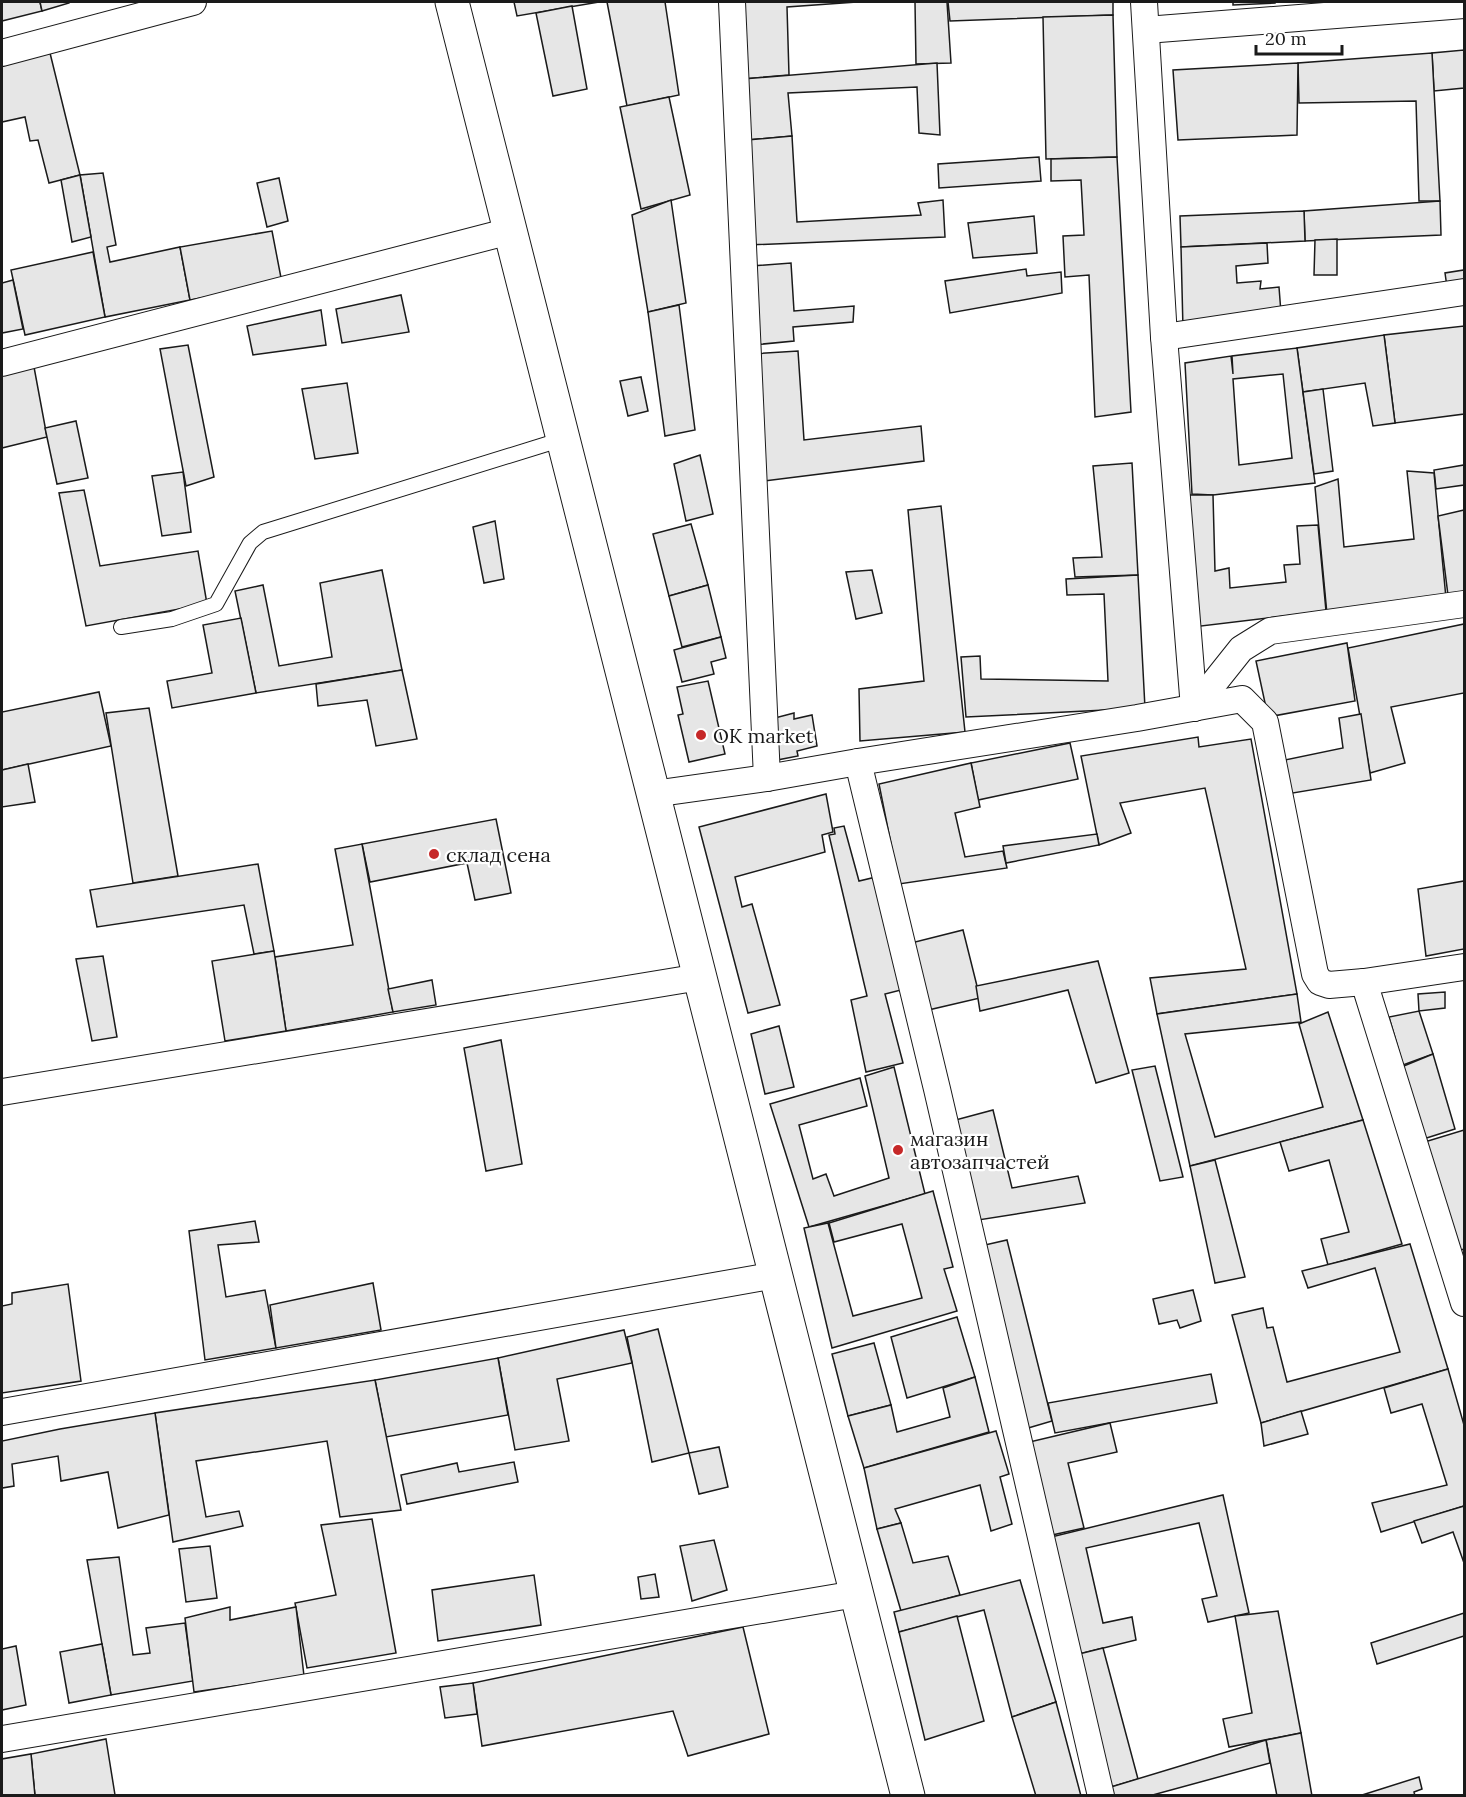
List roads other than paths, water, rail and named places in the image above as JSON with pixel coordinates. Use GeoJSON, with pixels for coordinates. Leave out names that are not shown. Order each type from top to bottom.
{"type":"FeatureCollection","features":[{"type":"Feature","properties":{"kind":"main road"},"geometry":{"type":"LineString","coordinates":[[452,2],[908,1796]]}},
{"type":"Feature","properties":{"kind":"street"},"geometry":{"type":"LineString","coordinates":[[2,53],[193,2]]}},
{"type":"Feature","properties":{"kind":"street"},"geometry":{"type":"LineString","coordinates":[[732,2],[767,778]]}},
{"type":"Feature","properties":{"kind":"street"},"geometry":{"type":"LineString","coordinates":[[1144,2],[1164,337],[1194,708]]}},
{"type":"Feature","properties":{"kind":"street"},"geometry":{"type":"LineString","coordinates":[[1146,30],[1464,5]]}},
{"type":"Feature","properties":{"kind":"street"},"geometry":{"type":"LineString","coordinates":[[2,363],[510,231]]}},
{"type":"Feature","properties":{"kind":"street"},"geometry":{"type":"LineString","coordinates":[[1164,337],[1464,292]]}},
{"type":"Feature","properties":{"kind":"street"},"geometry":{"type":"LineString","coordinates":[[1194,708],[1241,650],[1270,631],[1464,604]]}},
{"type":"Feature","properties":{"kind":"street"},"geometry":{"type":"LineString","coordinates":[[653,794],[767,778],[1242,699],[1265,722],[1315,974],[1320,982],[1329,985],[1364,982],[1464,968]]}},
{"type":"Feature","properties":{"kind":"street"},"geometry":{"type":"LineString","coordinates":[[858,762],[937,1089],[1101,1796]]}},
{"type":"Feature","properties":{"kind":"street"},"geometry":{"type":"LineString","coordinates":[[2,1092],[700,977]]}},
{"type":"Feature","properties":{"kind":"street"},"geometry":{"type":"LineString","coordinates":[[1364,982],[1464,1304]]}},
{"type":"Feature","properties":{"kind":"street"},"geometry":{"type":"LineString","coordinates":[[2,1413],[776,1275]]}},
{"type":"Feature","properties":{"kind":"street"},"geometry":{"type":"LineString","coordinates":[[2,1739],[856,1594]]}},
{"type":"Feature","properties":{"kind":"lane"},"geometry":{"type":"LineString","coordinates":[[121,627],[172,619],[216,604],[250,543],[263,532],[563,439]]}},
{"type":"Feature","properties":{"kind":"place","name":"OK market"},"geometry":{"type":"Point","coordinates":[701,735]}},
{"type":"Feature","properties":{"kind":"place","name":"склад сена"},"geometry":{"type":"Point","coordinates":[434,854]}},
{"type":"Feature","properties":{"kind":"place","name":"магазин автозапчастей"},"geometry":{"type":"Point","coordinates":[898,1150]}}]}
